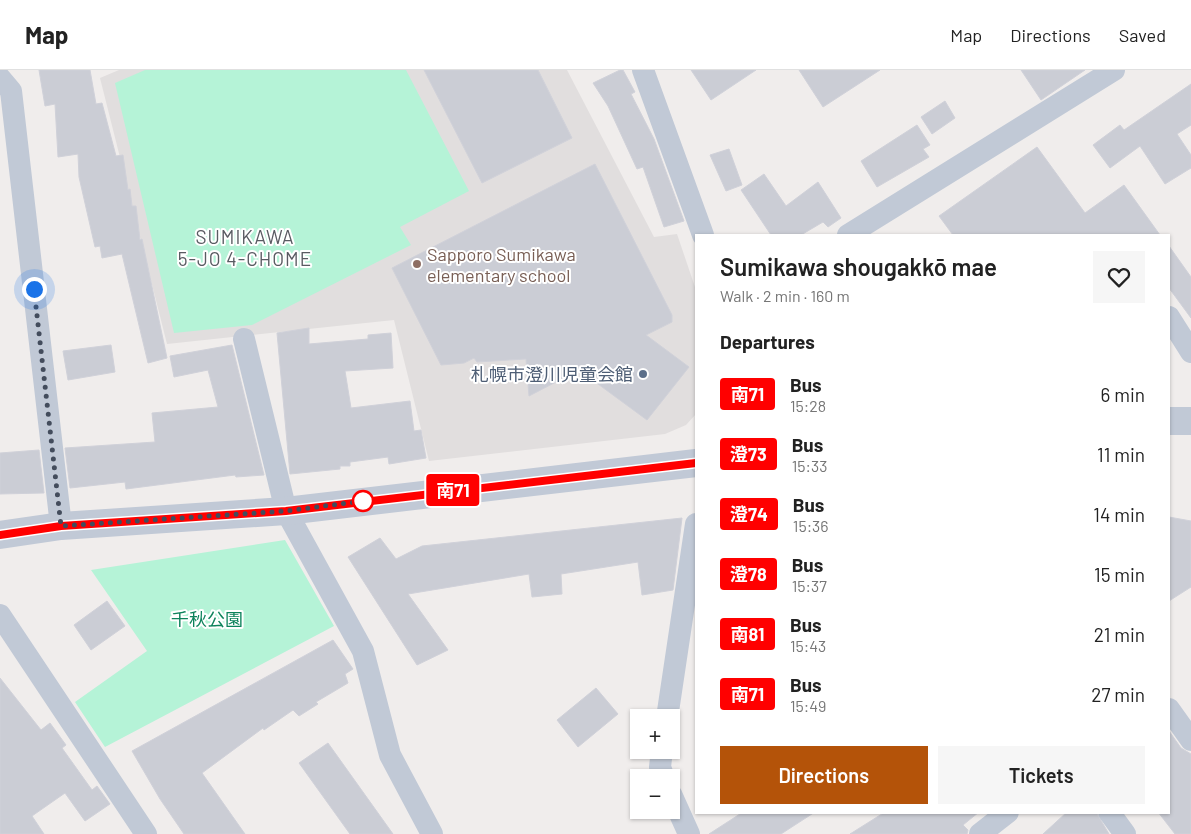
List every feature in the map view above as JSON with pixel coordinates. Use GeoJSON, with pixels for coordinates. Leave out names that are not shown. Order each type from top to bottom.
{"type":"FeatureCollection","features":[{"type":"Feature","properties":{"kind":"street"},"geometry":{"type":"LineString","coordinates":[[643,70],[703,234]]}},
{"type":"Feature","properties":{"kind":"street"},"geometry":{"type":"LineString","coordinates":[[850,234],[1114,70]]}},
{"type":"Feature","properties":{"kind":"street"},"geometry":{"type":"LineString","coordinates":[[0,78],[11,91],[61,526]]}},
{"type":"Feature","properties":{"kind":"street"},"geometry":{"type":"LineString","coordinates":[[1170,319],[1191,352]]}},
{"type":"Feature","properties":{"kind":"street"},"geometry":{"type":"LineString","coordinates":[[244,338],[286,511],[363,651],[390,755],[432,834]]}},
{"type":"Feature","properties":{"kind":"street"},"geometry":{"type":"LineString","coordinates":[[1170,421],[1191,421]]}},
{"type":"Feature","properties":{"kind":"street"},"geometry":{"type":"LineString","coordinates":[[0,535],[61,526],[286,511],[695,463]]}},
{"type":"Feature","properties":{"kind":"street"},"geometry":{"type":"LineString","coordinates":[[668,709],[695,531]]}},
{"type":"Feature","properties":{"kind":"street"},"geometry":{"type":"LineString","coordinates":[[0,615],[146,834]]}},
{"type":"Feature","properties":{"kind":"street"},"geometry":{"type":"LineString","coordinates":[[1170,710],[1191,740]]}},
{"type":"Feature","properties":{"kind":"street"},"geometry":{"type":"LineString","coordinates":[[980,834],[1005,814]]}},
{"type":"Feature","properties":{"kind":"street"},"geometry":{"type":"LineString","coordinates":[[1110,814],[1125,834]]}},
{"type":"Feature","properties":{"kind":"street"},"geometry":{"type":"LineString","coordinates":[[680,815],[688,834]]}},
{"type":"Feature","properties":{"kind":"shaded area","name":"Sapporo Sumikawa elementary school"},"geometry":{"type":"Polygon","coordinates":[[[119,70],[567,70],[654,237],[677,234],[695,287],[695,415],[686,425],[665,434],[429,461],[394,320],[167,344],[100,78],[119,70]]]}},
{"type":"Feature","properties":{"kind":"green space"},"geometry":{"type":"Polygon","coordinates":[[[145,70],[406,70],[469,191],[400,227],[411,245],[252,325],[174,333],[115,83],[145,70]]]}},
{"type":"Feature","properties":{"kind":"green space","name":"千秋公園"},"geometry":{"type":"Polygon","coordinates":[[[285,540],[334,626],[105,747],[75,702],[147,651],[91,570],[285,540]]]}},
{"type":"Feature","properties":{"kind":"building"},"geometry":{"type":"Polygon","coordinates":[[[39,70],[90,70],[96,104],[102,103],[116,156],[123,155],[128,190],[130,189],[132,206],[136,206],[140,240],[142,239],[167,358],[148,363],[122,254],[102,258],[100,246],[95,247],[79,177],[78,154],[58,157],[55,104],[45,106],[39,70]]]}},
{"type":"Feature","properties":{"kind":"building"},"geometry":{"type":"Polygon","coordinates":[[[424,70],[538,70],[572,138],[482,183],[424,70]]]}},
{"type":"Feature","properties":{"kind":"building"},"geometry":{"type":"Polygon","coordinates":[[[623,70],[635,92],[631,94],[654,139],[684,221],[664,227],[643,167],[637,169],[608,106],[593,83],[623,70]]]}},
{"type":"Feature","properties":{"kind":"building"},"geometry":{"type":"Polygon","coordinates":[[[691,70],[756,70],[711,100],[691,70]]]}},
{"type":"Feature","properties":{"kind":"building"},"geometry":{"type":"Polygon","coordinates":[[[799,70],[880,70],[823,107],[799,70]]]}},
{"type":"Feature","properties":{"kind":"building"},"geometry":{"type":"Polygon","coordinates":[[[1021,70],[1085,70],[1041,100],[1021,70]]]}},
{"type":"Feature","properties":{"kind":"building"},"geometry":{"type":"Polygon","coordinates":[[[1191,84],[1191,125],[1177,134],[1191,155],[1191,168],[1165,184],[1140,146],[1110,168],[1093,145],[1120,125],[1124,130],[1191,84]]]}},
{"type":"Feature","properties":{"kind":"building"},"geometry":{"type":"Polygon","coordinates":[[[945,101],[955,118],[932,134],[921,117],[945,101]]]}},
{"type":"Feature","properties":{"kind":"building"},"geometry":{"type":"Polygon","coordinates":[[[917,125],[930,145],[923,149],[929,157],[877,187],[861,161],[917,125]]]}},
{"type":"Feature","properties":{"kind":"building"},"geometry":{"type":"Polygon","coordinates":[[[1037,147],[1085,213],[1124,185],[1159,234],[952,234],[939,216],[1037,147]]]}},
{"type":"Feature","properties":{"kind":"building"},"geometry":{"type":"Polygon","coordinates":[[[729,149],[742,185],[726,191],[710,155],[729,149]]]}},
{"type":"Feature","properties":{"kind":"building"},"geometry":{"type":"Polygon","coordinates":[[[595,164],[672,315],[672,322],[646,335],[689,367],[647,420],[579,370],[529,396],[526,359],[477,362],[474,358],[464,363],[441,365],[392,268],[595,164]]]}},
{"type":"Feature","properties":{"kind":"building"},"geometry":{"type":"Polygon","coordinates":[[[764,174],[786,206],[818,182],[841,218],[828,227],[823,222],[803,234],[770,234],[741,190],[764,174]]]}},
{"type":"Feature","properties":{"kind":"building"},"geometry":{"type":"Polygon","coordinates":[[[1170,247],[1191,277],[1191,318],[1170,289],[1170,247]]]}},
{"type":"Feature","properties":{"kind":"building"},"geometry":{"type":"Polygon","coordinates":[[[309,328],[309,344],[368,339],[368,335],[391,333],[393,368],[345,371],[351,408],[410,401],[414,431],[421,430],[426,458],[389,464],[388,457],[350,462],[350,466],[340,466],[340,469],[290,474],[277,333],[309,328]]]}},
{"type":"Feature","properties":{"kind":"building"},"geometry":{"type":"Polygon","coordinates":[[[111,345],[115,372],[68,380],[63,351],[111,345]]]}},
{"type":"Feature","properties":{"kind":"building"},"geometry":{"type":"Polygon","coordinates":[[[232,345],[264,475],[236,477],[235,475],[126,489],[125,482],[70,488],[65,448],[155,442],[152,413],[218,407],[208,370],[174,377],[170,356],[232,345]]]}},
{"type":"Feature","properties":{"kind":"building"},"geometry":{"type":"Polygon","coordinates":[[[39,450],[44,493],[0,494],[0,453],[39,450]]]}},
{"type":"Feature","properties":{"kind":"building"},"geometry":{"type":"Polygon","coordinates":[[[1170,517],[1191,521],[1191,587],[1170,600],[1170,517]]]}},
{"type":"Feature","properties":{"kind":"building"},"geometry":{"type":"Polygon","coordinates":[[[682,518],[673,590],[642,595],[638,562],[561,574],[562,594],[532,597],[529,574],[408,594],[448,650],[417,665],[348,557],[380,538],[396,559],[422,546],[682,518]]]}},
{"type":"Feature","properties":{"kind":"building"},"geometry":{"type":"Polygon","coordinates":[[[107,601],[125,626],[91,650],[74,625],[107,601]]]}},
{"type":"Feature","properties":{"kind":"building"},"geometry":{"type":"Polygon","coordinates":[[[333,640],[353,669],[345,674],[348,683],[316,702],[318,704],[299,716],[293,710],[264,730],[263,728],[202,773],[245,834],[184,834],[160,799],[132,751],[333,640]]]}},
{"type":"Feature","properties":{"kind":"building"},"geometry":{"type":"Polygon","coordinates":[[[0,678],[41,730],[50,723],[66,745],[62,748],[92,790],[97,786],[110,804],[85,821],[65,793],[32,816],[44,834],[0,834],[0,678]]]}},
{"type":"Feature","properties":{"kind":"building"},"geometry":{"type":"Polygon","coordinates":[[[596,688],[618,714],[578,747],[557,720],[596,688]]]}},
{"type":"Feature","properties":{"kind":"building"},"geometry":{"type":"Polygon","coordinates":[[[1170,732],[1181,748],[1191,754],[1191,834],[1175,834],[1160,814],[1170,814],[1170,732]]]}},
{"type":"Feature","properties":{"kind":"building"},"geometry":{"type":"Polygon","coordinates":[[[328,743],[393,834],[350,834],[299,763],[328,743]]]}},
{"type":"Feature","properties":{"kind":"building"},"geometry":{"type":"Polygon","coordinates":[[[740,814],[812,814],[781,834],[709,834],[740,814]]]}},
{"type":"Feature","properties":{"kind":"building"},"geometry":{"type":"Polygon","coordinates":[[[882,814],[977,814],[963,825],[968,830],[967,834],[850,834],[882,814]]]}},
{"type":"Feature","properties":{"kind":"building"},"geometry":{"type":"Polygon","coordinates":[[[1065,814],[1097,814],[1109,834],[1043,834],[1065,814]]]}},
{"type":"Feature","properties":{"kind":"bus line","name":"南71"},"geometry":{"type":"LineString","coordinates":[[0,535],[61,526],[286,511],[695,463]]}},
{"type":"Feature","properties":{"kind":"place","name":"Sapporo Sumikawa elementary school"},"geometry":{"type":"Point","coordinates":[417,264]}},
{"type":"Feature","properties":{"kind":"place","name":"札幌市澄川児童会館"},"geometry":{"type":"Point","coordinates":[643,374]}},
{"type":"Feature","properties":{"kind":"district","name":"SUMIKAWA 5-JO 4-CHOME"},"geometry":{"type":"Point","coordinates":[245,247]}},
{"type":"Feature","properties":{"kind":"route"},"geometry":{"type":"LineString","coordinates":[[34,289],[61,526],[286,511],[363,501]]}}]}
